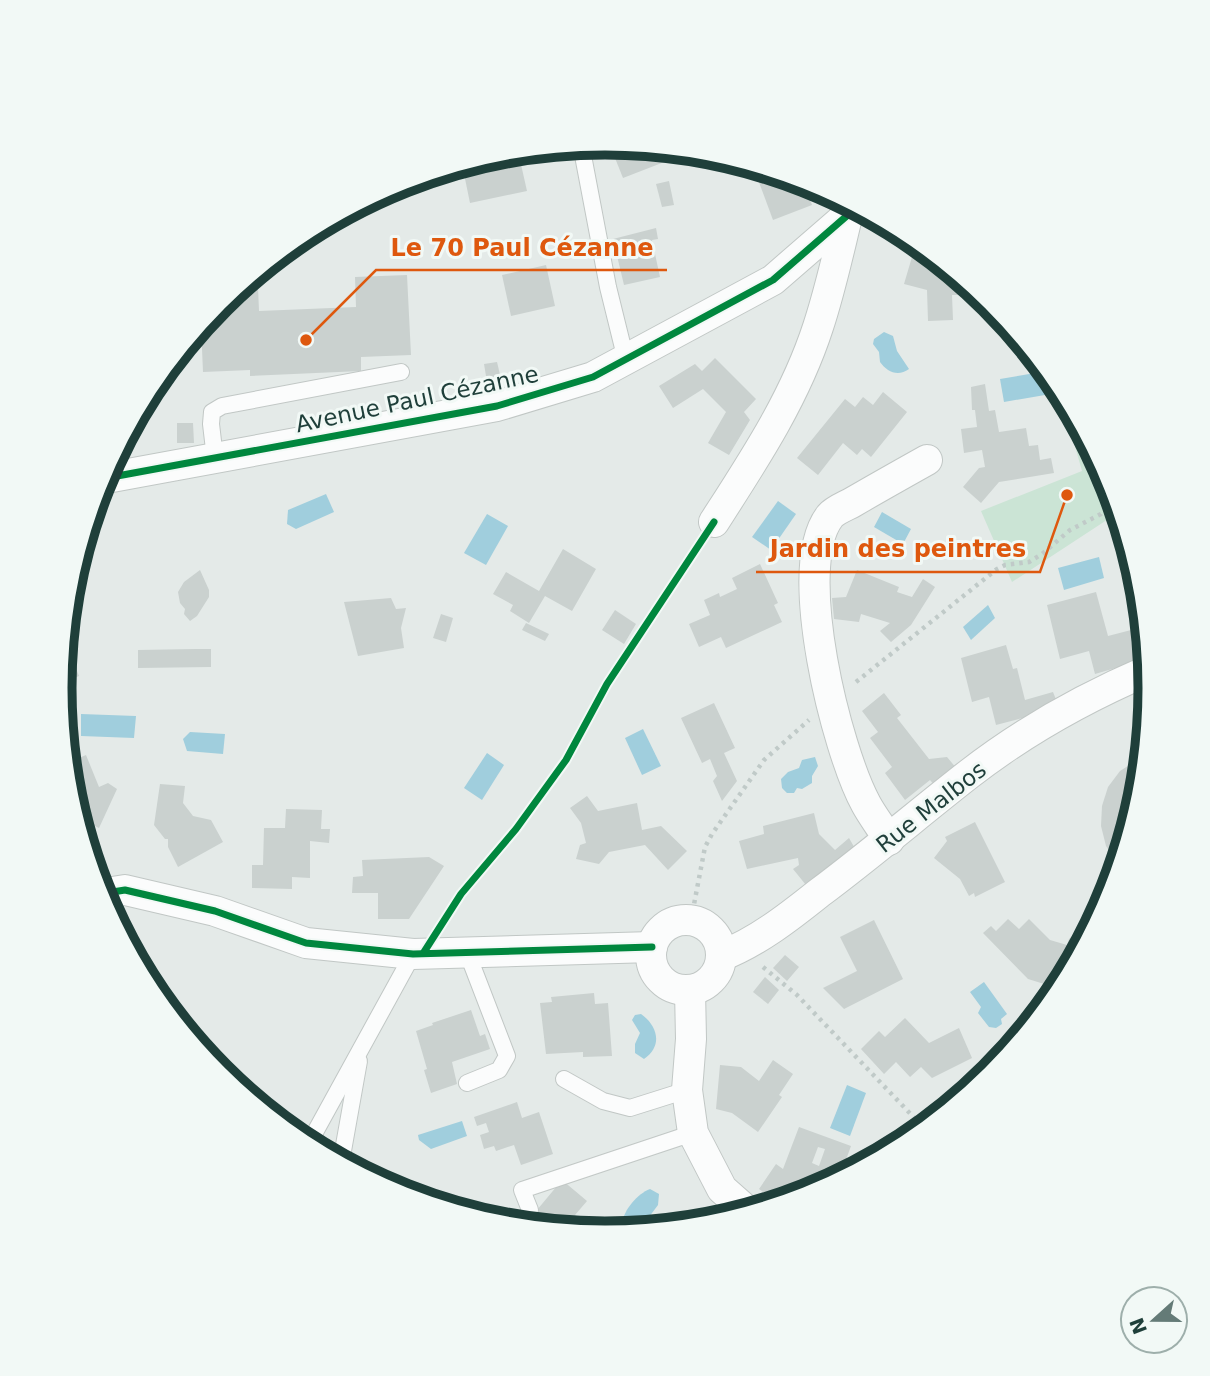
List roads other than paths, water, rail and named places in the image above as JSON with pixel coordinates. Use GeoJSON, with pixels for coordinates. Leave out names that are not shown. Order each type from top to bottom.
{"type":"FeatureCollection","features":[{"type":"Feature","properties":{"kind":"street","name":"Avenue Paul Cézanne"},"geometry":{"type":"LineString","coordinates":[[116,476],[497,406],[593,377],[773,280],[849,214]]}},
{"type":"Feature","properties":{"kind":"street"},"geometry":{"type":"LineString","coordinates":[[714,522],[755,460],[781,413],[818,329],[851,215]]}},
{"type":"Feature","properties":{"kind":"street"},"geometry":{"type":"LineString","coordinates":[[889,840],[866,803],[846,755],[830,703],[821,661],[815,589],[818,544],[831,515],[927,460]]}},
{"type":"Feature","properties":{"kind":"street","name":"Rue Malbos"},"geometry":{"type":"LineString","coordinates":[[721,956],[741,949],[797,911],[970,773],[1028,733],[1138,675]]}},
{"type":"Feature","properties":{"kind":"street"},"geometry":{"type":"LineString","coordinates":[[112,892],[125,890],[215,911],[306,943],[414,954],[652,947]]}},
{"type":"Feature","properties":{"kind":"street"},"geometry":{"type":"LineString","coordinates":[[691,920],[701,922],[710,929],[720,946],[720,966],[708,982],[690,990],[679,989],[660,978],[651,958],[652,947],[662,929],[670,923],[691,920]]}},
{"type":"Feature","properties":{"kind":"street"},"geometry":{"type":"LineString","coordinates":[[690,990],[691,1039],[687,1090],[693,1133],[722,1189],[739,1204]]}},
{"type":"Feature","properties":{"kind":"lane"},"geometry":{"type":"LineString","coordinates":[[583,156],[608,287],[626,360]]}},
{"type":"Feature","properties":{"kind":"lane"},"geometry":{"type":"LineString","coordinates":[[215,458],[212,412],[222,406],[401,372]]}},
{"type":"Feature","properties":{"kind":"lane"},"geometry":{"type":"LineString","coordinates":[[467,952],[507,1056],[499,1070],[467,1083]]}},
{"type":"Feature","properties":{"kind":"lane"},"geometry":{"type":"LineString","coordinates":[[314,1134],[414,954]]}},
{"type":"Feature","properties":{"kind":"lane"},"geometry":{"type":"LineString","coordinates":[[343,1152],[362,1047]]}},
{"type":"Feature","properties":{"kind":"lane"},"geometry":{"type":"LineString","coordinates":[[564,1079],[603,1101],[630,1108],[687,1090]]}},
{"type":"Feature","properties":{"kind":"lane"},"geometry":{"type":"LineString","coordinates":[[530,1209],[522,1190],[693,1133]]}},
{"type":"Feature","properties":{"kind":"water"},"geometry":{"type":"Polygon","coordinates":[[[884,332],[893,336],[897,351],[909,369],[901,373],[893,372],[880,362],[879,352],[873,344],[874,339],[884,332]]]}},
{"type":"Feature","properties":{"kind":"water"},"geometry":{"type":"Polygon","coordinates":[[[1035,373],[1043,385],[1045,395],[1004,402],[1000,379],[1035,373]]]}},
{"type":"Feature","properties":{"kind":"water"},"geometry":{"type":"Polygon","coordinates":[[[326,494],[334,512],[296,529],[287,524],[288,510],[326,494]]]}},
{"type":"Feature","properties":{"kind":"water"},"geometry":{"type":"Polygon","coordinates":[[[778,501],[796,514],[771,550],[752,537],[778,501]]]}},
{"type":"Feature","properties":{"kind":"water"},"geometry":{"type":"Polygon","coordinates":[[[882,512],[911,529],[903,544],[874,527],[882,512]]]}},
{"type":"Feature","properties":{"kind":"water"},"geometry":{"type":"Polygon","coordinates":[[[487,514],[508,526],[486,565],[464,553],[487,514]]]}},
{"type":"Feature","properties":{"kind":"water"},"geometry":{"type":"Polygon","coordinates":[[[1099,557],[1104,578],[1064,590],[1058,568],[1099,557]]]}},
{"type":"Feature","properties":{"kind":"water"},"geometry":{"type":"Polygon","coordinates":[[[988,605],[995,618],[971,640],[963,627],[988,605]]]}},
{"type":"Feature","properties":{"kind":"water"},"geometry":{"type":"Polygon","coordinates":[[[81,714],[136,716],[134,738],[81,736],[81,714]]]}},
{"type":"Feature","properties":{"kind":"water"},"geometry":{"type":"Polygon","coordinates":[[[643,729],[661,766],[642,775],[625,738],[643,729]]]}},
{"type":"Feature","properties":{"kind":"water"},"geometry":{"type":"Polygon","coordinates":[[[190,732],[225,734],[223,754],[187,751],[183,739],[190,732]]]}},
{"type":"Feature","properties":{"kind":"water"},"geometry":{"type":"Polygon","coordinates":[[[487,753],[504,765],[482,800],[464,788],[487,753]]]}},
{"type":"Feature","properties":{"kind":"water"},"geometry":{"type":"Polygon","coordinates":[[[815,757],[818,766],[812,776],[812,783],[802,789],[797,788],[794,793],[787,793],[782,788],[781,779],[788,772],[799,768],[802,760],[815,757]]]}},
{"type":"Feature","properties":{"kind":"water"},"geometry":{"type":"Polygon","coordinates":[[[984,982],[1007,1014],[1001,1019],[1002,1024],[996,1028],[989,1027],[978,1013],[981,1007],[970,992],[984,982]]]}},
{"type":"Feature","properties":{"kind":"water"},"geometry":{"type":"Polygon","coordinates":[[[641,1014],[651,1024],[656,1036],[654,1048],[644,1059],[635,1053],[635,1044],[640,1033],[632,1020],[635,1015],[641,1014]]]}},
{"type":"Feature","properties":{"kind":"water"},"geometry":{"type":"Polygon","coordinates":[[[847,1085],[866,1093],[850,1136],[830,1128],[847,1085]]]}},
{"type":"Feature","properties":{"kind":"water"},"geometry":{"type":"Polygon","coordinates":[[[462,1121],[467,1136],[431,1149],[419,1140],[418,1135],[462,1121]]]}},
{"type":"Feature","properties":{"kind":"water"},"geometry":{"type":"Polygon","coordinates":[[[650,1189],[659,1194],[658,1205],[647,1219],[623,1220],[628,1208],[650,1189]]]}},
{"type":"Feature","properties":{"kind":"place","name":"Le 70 Paul Cézanne"},"geometry":{"type":"Point","coordinates":[306,340]}},
{"type":"Feature","properties":{"kind":"place","name":"Jardin des peintres"},"geometry":{"type":"Point","coordinates":[1067,495]}}]}
